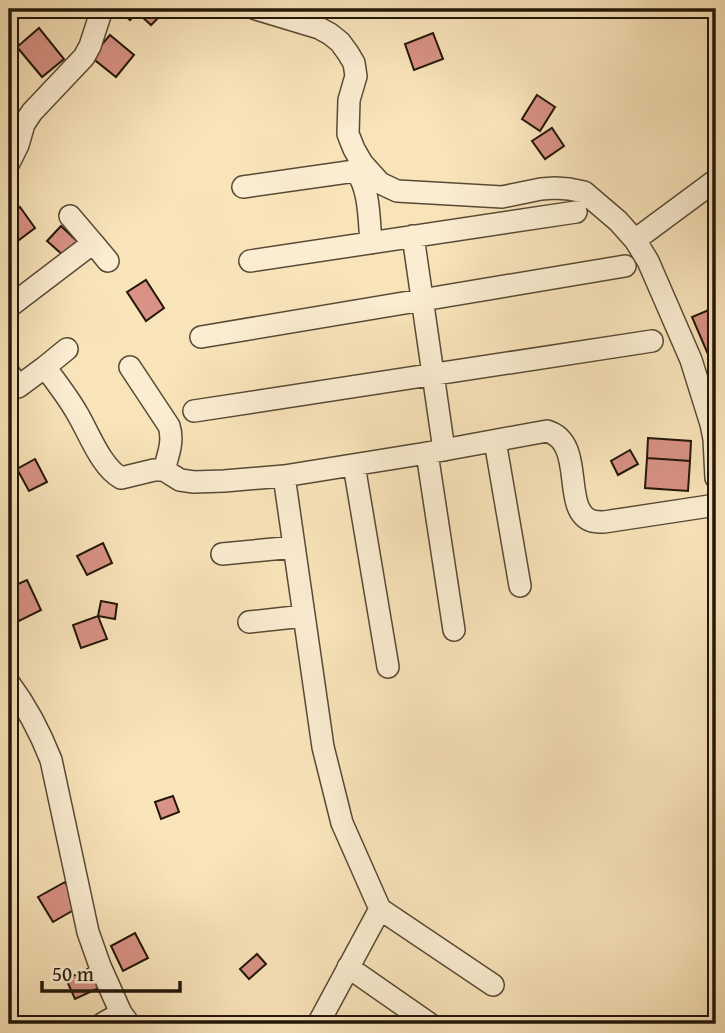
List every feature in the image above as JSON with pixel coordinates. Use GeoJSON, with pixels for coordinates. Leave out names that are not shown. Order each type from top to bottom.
{"type":"FeatureCollection","features":[{"type":"Feature","properties":{"kind":"street"},"geometry":{"type":"LineString","coordinates":[[9,163],[24,124],[32,112],[84,57],[90,47],[102,9]]}},
{"type":"Feature","properties":{"kind":"street"},"geometry":{"type":"LineString","coordinates":[[257,9],[319,28],[340,42],[348,53],[354,63],[356,76],[349,100],[348,134],[362,163],[380,183],[397,191],[502,197],[555,188],[584,192],[618,221],[635,240],[648,261],[691,360],[711,424],[716,478]]}},
{"type":"Feature","properties":{"kind":"street"},"geometry":{"type":"LineString","coordinates":[[243,187],[355,171],[361,177],[365,190],[371,243]]}},
{"type":"Feature","properties":{"kind":"street"},"geometry":{"type":"LineString","coordinates":[[635,240],[716,180]]}},
{"type":"Feature","properties":{"kind":"street"},"geometry":{"type":"LineString","coordinates":[[250,261],[576,212]]}},
{"type":"Feature","properties":{"kind":"street"},"geometry":{"type":"LineString","coordinates":[[70,216],[108,261]]}},
{"type":"Feature","properties":{"kind":"street"},"geometry":{"type":"LineString","coordinates":[[413,236],[433,375],[436,452],[454,630]]}},
{"type":"Feature","properties":{"kind":"street"},"geometry":{"type":"LineString","coordinates":[[9,307],[93,243]]}},
{"type":"Feature","properties":{"kind":"street"},"geometry":{"type":"LineString","coordinates":[[201,337],[625,267]]}},
{"type":"Feature","properties":{"kind":"street"},"geometry":{"type":"LineString","coordinates":[[194,411],[652,341]]}},
{"type":"Feature","properties":{"kind":"street"},"geometry":{"type":"LineString","coordinates":[[9,373],[18,387],[67,349]]}},
{"type":"Feature","properties":{"kind":"street"},"geometry":{"type":"LineString","coordinates":[[45,367],[63,390],[111,471],[121,478],[154,470],[164,470],[180,480],[194,482],[284,475],[436,452],[547,431],[559,436],[564,443],[569,454],[580,511],[592,521],[604,522],[716,505]]}},
{"type":"Feature","properties":{"kind":"street"},"geometry":{"type":"LineString","coordinates":[[130,367],[169,426],[172,435],[164,470]]}},
{"type":"Feature","properties":{"kind":"street"},"geometry":{"type":"LineString","coordinates":[[495,440],[520,586]]}},
{"type":"Feature","properties":{"kind":"street"},"geometry":{"type":"LineString","coordinates":[[354,465],[388,667]]}},
{"type":"Feature","properties":{"kind":"street"},"geometry":{"type":"LineString","coordinates":[[284,475],[323,747],[342,822],[380,909],[493,985]]}},
{"type":"Feature","properties":{"kind":"street"},"geometry":{"type":"LineString","coordinates":[[222,554],[294,547]]}},
{"type":"Feature","properties":{"kind":"street"},"geometry":{"type":"LineString","coordinates":[[249,622],[304,616]]}},
{"type":"Feature","properties":{"kind":"street"},"geometry":{"type":"LineString","coordinates":[[9,682],[30,713],[51,760],[88,932],[100,966],[125,1019],[102,1024]]}},
{"type":"Feature","properties":{"kind":"street"},"geometry":{"type":"LineString","coordinates":[[318,1024],[380,909]]}},
{"type":"Feature","properties":{"kind":"street"},"geometry":{"type":"LineString","coordinates":[[348,967],[430,1024]]}},
{"type":"Feature","properties":{"kind":"building"},"geometry":{"type":"Polygon","coordinates":[[[118,9],[140,9],[130,20],[118,9]]]}},
{"type":"Feature","properties":{"kind":"building"},"geometry":{"type":"Polygon","coordinates":[[[147,9],[167,9],[151,25],[140,15],[147,9]]]}},
{"type":"Feature","properties":{"kind":"building"},"geometry":{"type":"Polygon","coordinates":[[[39,28],[64,59],[42,77],[17,47],[39,28]]]}},
{"type":"Feature","properties":{"kind":"building"},"geometry":{"type":"Polygon","coordinates":[[[433,33],[443,59],[414,70],[405,44],[433,33]]]}},
{"type":"Feature","properties":{"kind":"building"},"geometry":{"type":"Polygon","coordinates":[[[110,35],[134,55],[116,77],[91,57],[110,35]]]}},
{"type":"Feature","properties":{"kind":"building"},"geometry":{"type":"Polygon","coordinates":[[[537,95],[555,107],[540,131],[522,119],[537,95]]]}},
{"type":"Feature","properties":{"kind":"building"},"geometry":{"type":"Polygon","coordinates":[[[552,128],[564,146],[545,159],[532,141],[552,128]]]}},
{"type":"Feature","properties":{"kind":"building"},"geometry":{"type":"Polygon","coordinates":[[[20,207],[35,228],[15,243],[9,234],[9,215],[20,207]]]}},
{"type":"Feature","properties":{"kind":"building"},"geometry":{"type":"Polygon","coordinates":[[[61,226],[78,242],[65,257],[47,241],[61,226]]]}},
{"type":"Feature","properties":{"kind":"building"},"geometry":{"type":"Polygon","coordinates":[[[146,280],[164,308],[146,321],[127,292],[146,280]]]}},
{"type":"Feature","properties":{"kind":"building"},"geometry":{"type":"Polygon","coordinates":[[[716,307],[716,356],[710,359],[692,317],[716,307]]]}},
{"type":"Feature","properties":{"kind":"building"},"geometry":{"type":"Polygon","coordinates":[[[716,368],[716,387],[714,388],[708,371],[716,368]]]}},
{"type":"Feature","properties":{"kind":"building"},"geometry":{"type":"Polygon","coordinates":[[[648,438],[691,441],[690,461],[647,458],[648,438]]]}},
{"type":"Feature","properties":{"kind":"building"},"geometry":{"type":"Polygon","coordinates":[[[630,450],[638,464],[618,475],[611,461],[630,450]]]}},
{"type":"Feature","properties":{"kind":"building"},"geometry":{"type":"Polygon","coordinates":[[[647,458],[690,461],[688,491],[645,488],[647,458]]]}},
{"type":"Feature","properties":{"kind":"building"},"geometry":{"type":"Polygon","coordinates":[[[35,459],[47,482],[29,491],[17,469],[35,459]]]}},
{"type":"Feature","properties":{"kind":"building"},"geometry":{"type":"Polygon","coordinates":[[[103,543],[112,563],[87,575],[77,556],[103,543]]]}},
{"type":"Feature","properties":{"kind":"building"},"geometry":{"type":"Polygon","coordinates":[[[27,580],[41,610],[19,621],[9,600],[9,588],[27,580]]]}},
{"type":"Feature","properties":{"kind":"building"},"geometry":{"type":"Polygon","coordinates":[[[101,601],[117,604],[115,619],[98,616],[101,601]]]}},
{"type":"Feature","properties":{"kind":"building"},"geometry":{"type":"Polygon","coordinates":[[[98,616],[107,639],[81,648],[73,625],[98,616]]]}},
{"type":"Feature","properties":{"kind":"building"},"geometry":{"type":"Polygon","coordinates":[[[173,796],[179,812],[161,819],[155,802],[173,796]]]}},
{"type":"Feature","properties":{"kind":"building"},"geometry":{"type":"Polygon","coordinates":[[[65,882],[79,907],[53,922],[38,897],[65,882]]]}},
{"type":"Feature","properties":{"kind":"building"},"geometry":{"type":"Polygon","coordinates":[[[135,933],[148,958],[123,971],[111,946],[135,933]]]}},
{"type":"Feature","properties":{"kind":"building"},"geometry":{"type":"Polygon","coordinates":[[[257,954],[266,964],[249,979],[240,969],[257,954]]]}},
{"type":"Feature","properties":{"kind":"building"},"geometry":{"type":"Polygon","coordinates":[[[94,966],[103,986],[75,999],[66,979],[94,966]]]}}]}
